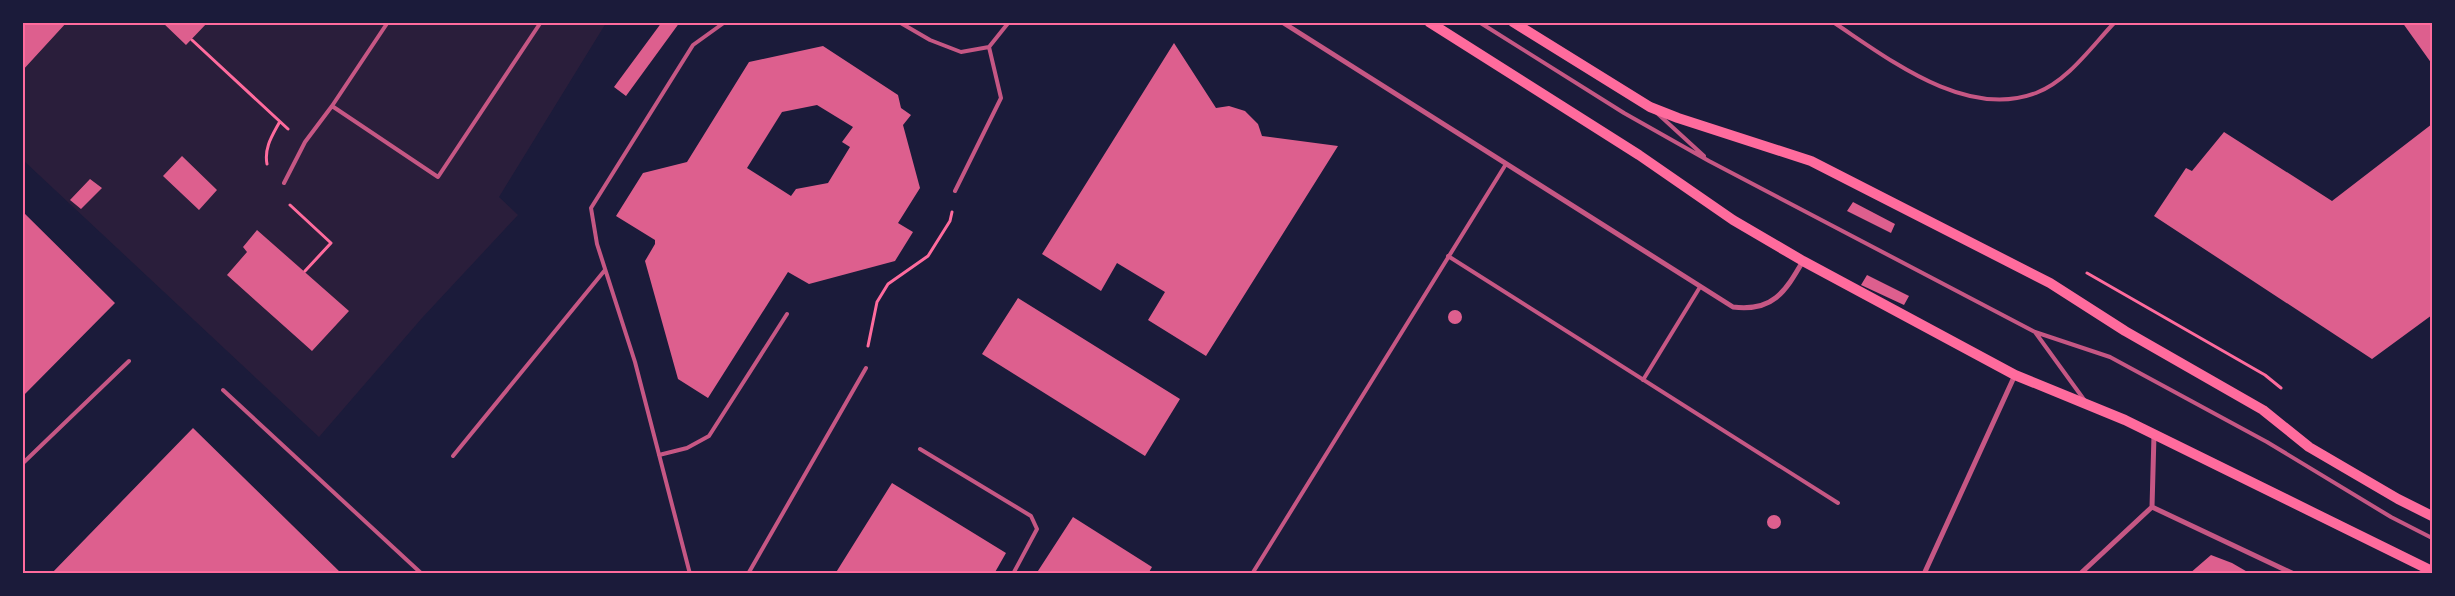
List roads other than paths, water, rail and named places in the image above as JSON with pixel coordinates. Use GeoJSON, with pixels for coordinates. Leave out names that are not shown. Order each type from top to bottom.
{"type":"FeatureCollection","features":[{"type":"Feature","properties":{"kind":"main road"},"geometry":{"type":"LineString","coordinates":[[1429,22],[1639,155],[1740,224],[1803,261],[2015,375],[2087,403],[2154,434],[2432,572]]}},
{"type":"Feature","properties":{"kind":"main road"},"geometry":{"type":"LineString","coordinates":[[1513,22],[1650,107],[1678,118],[1811,161],[2050,284],[2124,332],[2263,410],[2309,447],[2398,499],[2432,516]]}},
{"type":"Feature","properties":{"kind":"street"},"geometry":{"type":"LineString","coordinates":[[1282,22],[1733,307],[1748,309],[1761,307],[1783,291],[1803,261]]}},
{"type":"Feature","properties":{"kind":"street"},"geometry":{"type":"LineString","coordinates":[[1924,574],[2015,375]]}},
{"type":"Feature","properties":{"kind":"street"},"geometry":{"type":"LineString","coordinates":[[2080,574],[2152,507],[2154,434]]}},
{"type":"Feature","properties":{"kind":"street"},"geometry":{"type":"LineString","coordinates":[[2152,507],[2294,574]]}},
{"type":"Feature","properties":{"kind":"lane"},"geometry":{"type":"LineString","coordinates":[[284,183],[305,142],[332,106],[388,22]]}},
{"type":"Feature","properties":{"kind":"lane"},"geometry":{"type":"LineString","coordinates":[[332,106],[438,177],[542,22]]}},
{"type":"Feature","properties":{"kind":"lane"},"geometry":{"type":"LineString","coordinates":[[690,574],[635,362],[597,244],[591,208],[693,45],[725,22]]}},
{"type":"Feature","properties":{"kind":"lane"},"geometry":{"type":"LineString","coordinates":[[899,22],[930,40],[961,52],[989,46],[1008,22]]}},
{"type":"Feature","properties":{"kind":"lane"},"geometry":{"type":"LineString","coordinates":[[1479,22],[1624,113],[1710,161],[2035,332],[2110,357],[2267,442],[2391,518],[2432,538]]}},
{"type":"Feature","properties":{"kind":"lane"},"geometry":{"type":"LineString","coordinates":[[1833,22],[1901,66],[1950,92],[2000,101],[2037,93],[2066,75],[2115,22]]}},
{"type":"Feature","properties":{"kind":"lane"},"geometry":{"type":"LineString","coordinates":[[954,191],[1001,98],[989,46]]}},
{"type":"Feature","properties":{"kind":"lane"},"geometry":{"type":"LineString","coordinates":[[1650,107],[1710,161]]}},
{"type":"Feature","properties":{"kind":"lane"},"geometry":{"type":"LineString","coordinates":[[1252,574],[1506,164]]}},
{"type":"Feature","properties":{"kind":"lane"},"geometry":{"type":"LineString","coordinates":[[1448,256],[1838,503]]}},
{"type":"Feature","properties":{"kind":"lane"},"geometry":{"type":"LineString","coordinates":[[453,456],[605,270]]}},
{"type":"Feature","properties":{"kind":"lane"},"geometry":{"type":"LineString","coordinates":[[1643,380],[1700,287]]}},
{"type":"Feature","properties":{"kind":"lane"},"geometry":{"type":"LineString","coordinates":[[659,455],[687,448],[709,436],[787,314]]}},
{"type":"Feature","properties":{"kind":"lane"},"geometry":{"type":"LineString","coordinates":[[2035,332],[2087,403]]}},
{"type":"Feature","properties":{"kind":"lane"},"geometry":{"type":"LineString","coordinates":[[22,464],[129,361]]}},
{"type":"Feature","properties":{"kind":"lane"},"geometry":{"type":"LineString","coordinates":[[748,574],[866,368]]}},
{"type":"Feature","properties":{"kind":"lane"},"geometry":{"type":"LineString","coordinates":[[223,390],[422,574]]}},
{"type":"Feature","properties":{"kind":"lane"},"geometry":{"type":"LineString","coordinates":[[920,448],[1031,516],[1037,529],[1013,574]]}}]}
